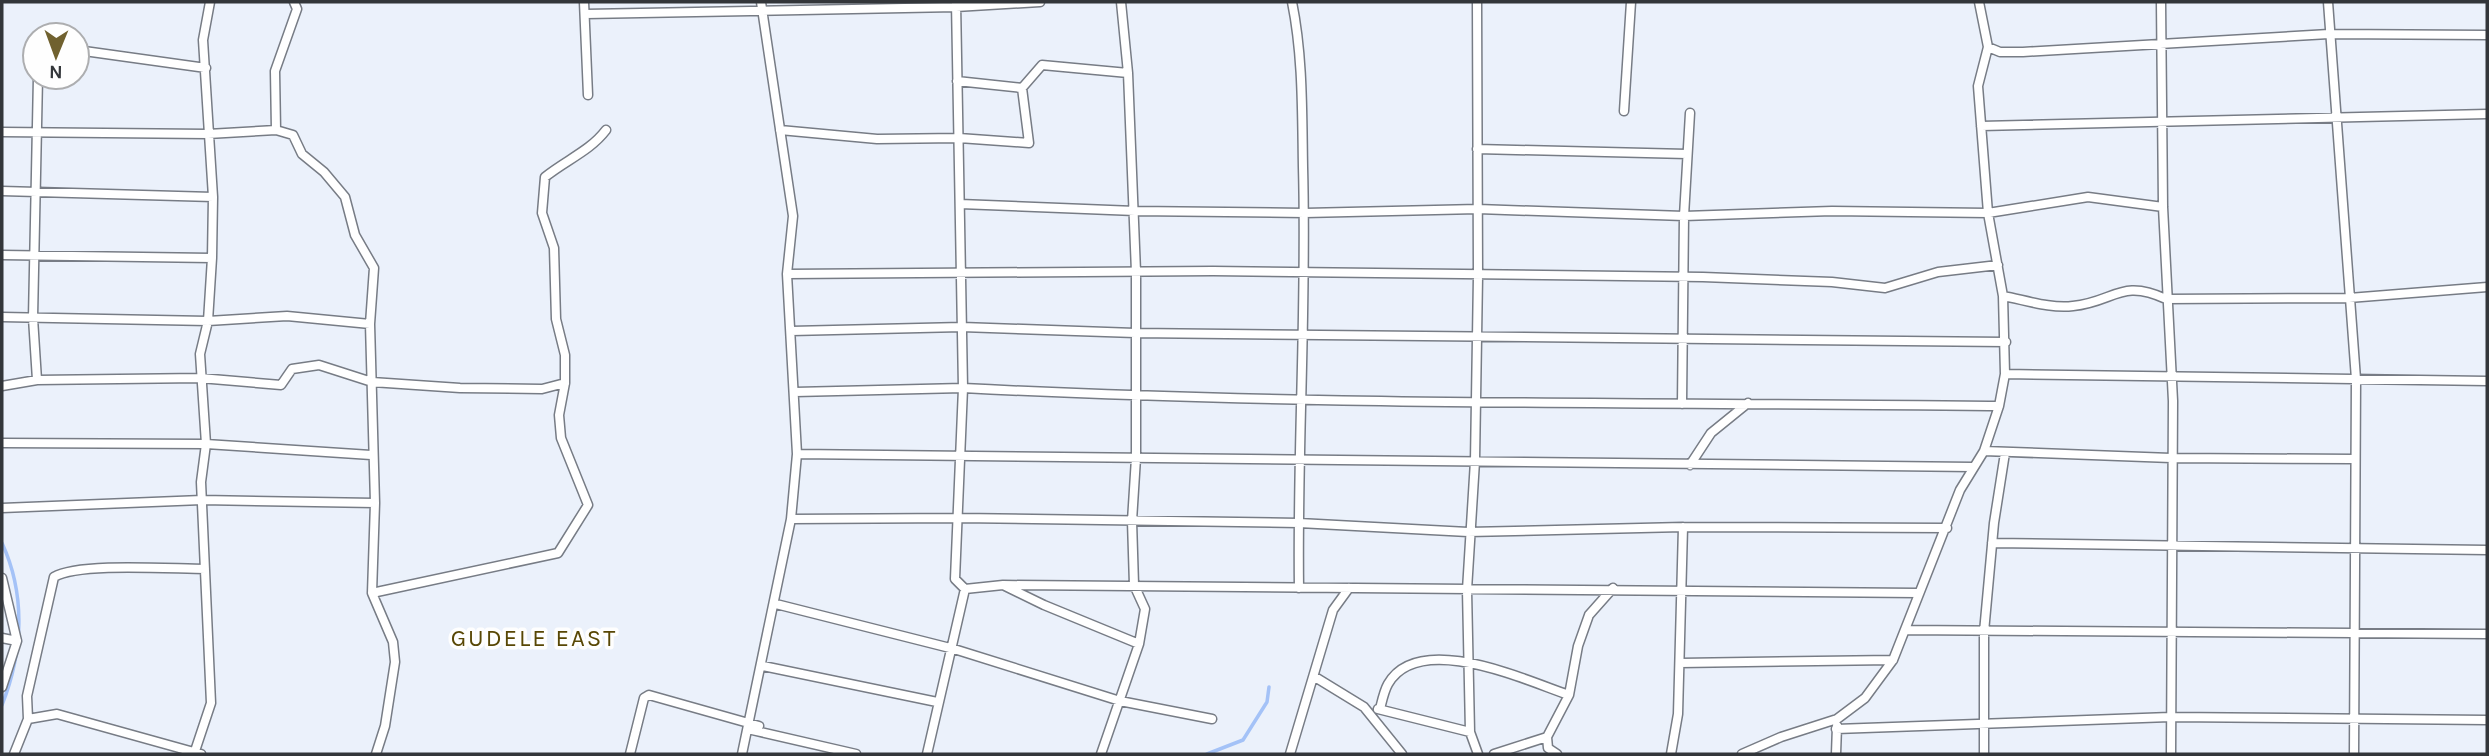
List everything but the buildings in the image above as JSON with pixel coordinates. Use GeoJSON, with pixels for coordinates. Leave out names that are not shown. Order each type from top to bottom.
{"type":"FeatureCollection","features":[{"type":"Feature","properties":{"kind":"street"},"geometry":{"type":"LineString","coordinates":[[28,719],[57,714],[196,754],[211,703],[204,595],[201,468],[206,444],[200,378],[200,354],[208,321],[212,258],[213,197],[203,40],[210,2]]}},
{"type":"Feature","properties":{"kind":"street"},"geometry":{"type":"LineString","coordinates":[[276,130],[275,72],[296,9],[294,2]]}},
{"type":"Feature","properties":{"kind":"street"},"geometry":{"type":"LineString","coordinates":[[584,2],[588,94]]}},
{"type":"Feature","properties":{"kind":"street"},"geometry":{"type":"LineString","coordinates":[[742,754],[763,666],[792,519],[797,454],[787,274],[793,216],[761,2]]}},
{"type":"Feature","properties":{"kind":"street"},"geometry":{"type":"LineString","coordinates":[[586,14],[761,12],[1040,2]]}},
{"type":"Feature","properties":{"kind":"street"},"geometry":{"type":"LineString","coordinates":[[1101,754],[1139,644],[1145,609],[1134,585],[1132,521],[1136,458],[1135,211],[1128,74],[1121,2]]}},
{"type":"Feature","properties":{"kind":"street"},"geometry":{"type":"LineString","coordinates":[[1292,2],[1301,102],[1307,272],[1298,523],[1299,588]]}},
{"type":"Feature","properties":{"kind":"street"},"geometry":{"type":"LineString","coordinates":[[1477,2],[1478,276],[1475,461],[1468,532],[1467,590],[1470,732],[1478,754]]}},
{"type":"Feature","properties":{"kind":"street"},"geometry":{"type":"LineString","coordinates":[[1624,111],[1631,2]]}},
{"type":"Feature","properties":{"kind":"street"},"geometry":{"type":"LineString","coordinates":[[1742,754],[1781,737],[1837,719],[1865,698],[1894,660],[1960,490],[1984,452],[1999,407],[2006,342],[2003,296],[1988,213],[1981,126],[1978,86],[1988,47],[1979,2]]}},
{"type":"Feature","properties":{"kind":"street"},"geometry":{"type":"LineString","coordinates":[[2161,2],[2163,207],[2171,374],[2170,546],[2174,634],[2171,754]]}},
{"type":"Feature","properties":{"kind":"street"},"geometry":{"type":"LineString","coordinates":[[2328,2],[2356,379],[2354,754]]}},
{"type":"Feature","properties":{"kind":"street"},"geometry":{"type":"LineString","coordinates":[[956,5],[963,388],[960,518],[955,579],[965,589]]}},
{"type":"Feature","properties":{"kind":"street"},"geometry":{"type":"LineString","coordinates":[[1988,47],[2000,52],[2329,34],[2487,35]]}},
{"type":"Feature","properties":{"kind":"street"},"geometry":{"type":"LineString","coordinates":[[91,52],[206,68]]}},
{"type":"Feature","properties":{"kind":"street"},"geometry":{"type":"LineString","coordinates":[[780,130],[877,139],[958,138],[1029,143],[1022,88],[1042,65],[1128,74]]}},
{"type":"Feature","properties":{"kind":"street"},"geometry":{"type":"LineString","coordinates":[[957,81],[1022,88]]}},
{"type":"Feature","properties":{"kind":"street"},"geometry":{"type":"LineString","coordinates":[[37,380],[33,318],[38,91]]}},
{"type":"Feature","properties":{"kind":"street"},"geometry":{"type":"LineString","coordinates":[[1682,404],[1684,216],[1690,113]]}},
{"type":"Feature","properties":{"kind":"street"},"geometry":{"type":"LineString","coordinates":[[1981,126],[2487,114]]}},
{"type":"Feature","properties":{"kind":"street"},"geometry":{"type":"LineString","coordinates":[[2,132],[208,134],[276,130],[293,135],[302,154],[324,172],[345,197],[355,235],[374,268],[370,324],[371,454],[375,503],[372,593],[393,642],[395,662],[385,726],[376,754]]}},
{"type":"Feature","properties":{"kind":"street"},"geometry":{"type":"LineString","coordinates":[[372,593],[558,553],[589,505],[561,438],[559,415],[565,383],[565,355],[556,319],[554,248],[542,213],[545,177],[561,164],[595,145],[606,130]]}},
{"type":"Feature","properties":{"kind":"street"},"geometry":{"type":"LineString","coordinates":[[1477,149],[1688,154]]}},
{"type":"Feature","properties":{"kind":"street"},"geometry":{"type":"LineString","coordinates":[[2,191],[213,197]]}},
{"type":"Feature","properties":{"kind":"street"},"geometry":{"type":"LineString","coordinates":[[960,204],[1135,211],[1305,213],[1478,209],[1684,216],[1832,211],[1988,213],[2088,197],[2163,207]]}},
{"type":"Feature","properties":{"kind":"street"},"geometry":{"type":"LineString","coordinates":[[2,255],[212,258]]}},
{"type":"Feature","properties":{"kind":"street"},"geometry":{"type":"LineString","coordinates":[[787,274],[1136,271],[1703,277],[1832,282],[1885,288],[1938,272],[1998,265]]}},
{"type":"Feature","properties":{"kind":"street"},"geometry":{"type":"LineString","coordinates":[[2003,296],[2076,306],[2130,289],[2140,289],[2166,299],[2349,298],[2487,287]]}},
{"type":"Feature","properties":{"kind":"street"},"geometry":{"type":"LineString","coordinates":[[2,317],[208,321],[287,316],[370,324]]}},
{"type":"Feature","properties":{"kind":"street"},"geometry":{"type":"LineString","coordinates":[[791,331],[962,327],[1136,333],[2006,342]]}},
{"type":"Feature","properties":{"kind":"street"},"geometry":{"type":"LineString","coordinates":[[2,386],[37,380],[200,378],[281,385],[292,369],[319,365],[372,382],[542,390],[565,383]]}},
{"type":"Feature","properties":{"kind":"street"},"geometry":{"type":"LineString","coordinates":[[2004,374],[2171,374],[2487,381]]}},
{"type":"Feature","properties":{"kind":"street"},"geometry":{"type":"LineString","coordinates":[[795,391],[963,388],[1135,397],[1999,407]]}},
{"type":"Feature","properties":{"kind":"street"},"geometry":{"type":"LineString","coordinates":[[1690,465],[1711,433],[1748,403]]}},
{"type":"Feature","properties":{"kind":"street"},"geometry":{"type":"LineString","coordinates":[[2,443],[206,444],[371,454]]}},
{"type":"Feature","properties":{"kind":"street"},"geometry":{"type":"LineString","coordinates":[[1984,452],[2171,458],[2355,459]]}},
{"type":"Feature","properties":{"kind":"street"},"geometry":{"type":"LineString","coordinates":[[1984,754],[1984,632],[1992,542],[2005,453]]}},
{"type":"Feature","properties":{"kind":"street"},"geometry":{"type":"LineString","coordinates":[[797,454],[960,458],[1973,467]]}},
{"type":"Feature","properties":{"kind":"street"},"geometry":{"type":"LineString","coordinates":[[2,508],[202,499],[375,503]]}},
{"type":"Feature","properties":{"kind":"street"},"geometry":{"type":"LineString","coordinates":[[792,519],[960,518],[1298,523],[1468,532],[1683,527],[1947,528]]}},
{"type":"Feature","properties":{"kind":"street"},"geometry":{"type":"LineString","coordinates":[[1671,754],[1678,714],[1683,527]]}},
{"type":"Feature","properties":{"kind":"street"},"geometry":{"type":"LineString","coordinates":[[1992,542],[2487,550]]}},
{"type":"Feature","properties":{"kind":"street"},"geometry":{"type":"LineString","coordinates":[[14,754],[28,719],[27,696],[54,577],[61,573],[98,569],[205,569]]}},
{"type":"Feature","properties":{"kind":"street"},"geometry":{"type":"LineString","coordinates":[[2,578],[17,641],[2,687]]}},
{"type":"Feature","properties":{"kind":"street"},"geometry":{"type":"LineString","coordinates":[[965,589],[1003,585],[1134,585],[1919,593]]}},
{"type":"Feature","properties":{"kind":"street"},"geometry":{"type":"LineString","coordinates":[[1003,585],[1139,644]]}},
{"type":"Feature","properties":{"kind":"street"},"geometry":{"type":"LineString","coordinates":[[1290,754],[1333,610],[1349,588]]}},
{"type":"Feature","properties":{"kind":"street"},"geometry":{"type":"LineString","coordinates":[[1557,754],[1548,748],[1548,737],[1569,695],[1578,646],[1589,615],[1613,588]]}},
{"type":"Feature","properties":{"kind":"street"},"geometry":{"type":"LineString","coordinates":[[927,754],[937,702],[954,649],[965,589]]}},
{"type":"Feature","properties":{"kind":"street"},"geometry":{"type":"LineString","coordinates":[[776,604],[954,649],[1120,701],[1212,719]]}},
{"type":"Feature","properties":{"kind":"street"},"geometry":{"type":"LineString","coordinates":[[1905,630],[2174,634],[2487,634]]}},
{"type":"Feature","properties":{"kind":"street"},"geometry":{"type":"LineString","coordinates":[[2,638],[17,641]]}},
{"type":"Feature","properties":{"kind":"street"},"geometry":{"type":"LineString","coordinates":[[1680,663],[1894,660]]}},
{"type":"Feature","properties":{"kind":"street"},"geometry":{"type":"LineString","coordinates":[[1380,709],[1388,683],[1401,670],[1419,662],[1469,662],[1569,695]]}},
{"type":"Feature","properties":{"kind":"street"},"geometry":{"type":"LineString","coordinates":[[763,666],[937,702]]}},
{"type":"Feature","properties":{"kind":"street"},"geometry":{"type":"LineString","coordinates":[[1315,677],[1364,707],[1402,754]]}},
{"type":"Feature","properties":{"kind":"street"},"geometry":{"type":"LineString","coordinates":[[631,754],[645,696],[759,726]]}},
{"type":"Feature","properties":{"kind":"street"},"geometry":{"type":"LineString","coordinates":[[1364,707],[1470,732]]}},
{"type":"Feature","properties":{"kind":"street"},"geometry":{"type":"LineString","coordinates":[[1836,729],[2170,717],[2487,720]]}},
{"type":"Feature","properties":{"kind":"street"},"geometry":{"type":"LineString","coordinates":[[1836,754],[1837,719]]}},
{"type":"Feature","properties":{"kind":"street"},"geometry":{"type":"LineString","coordinates":[[749,729],[856,754]]}},
{"type":"Feature","properties":{"kind":"street"},"geometry":{"type":"LineString","coordinates":[[1494,754],[1548,737]]}},
{"type":"Feature","properties":{"kind":"waterway"},"geometry":{"type":"LineString","coordinates":[[2,543],[15,583],[19,624],[14,665],[2,705]]}},
{"type":"Feature","properties":{"kind":"waterway"},"geometry":{"type":"LineString","coordinates":[[1207,754],[1243,740],[1267,702],[1269,687]]}},
{"type":"Feature","properties":{"kind":"district","name":"GUDELE EAST"},"geometry":{"type":"Point","coordinates":[534,638]}}]}
